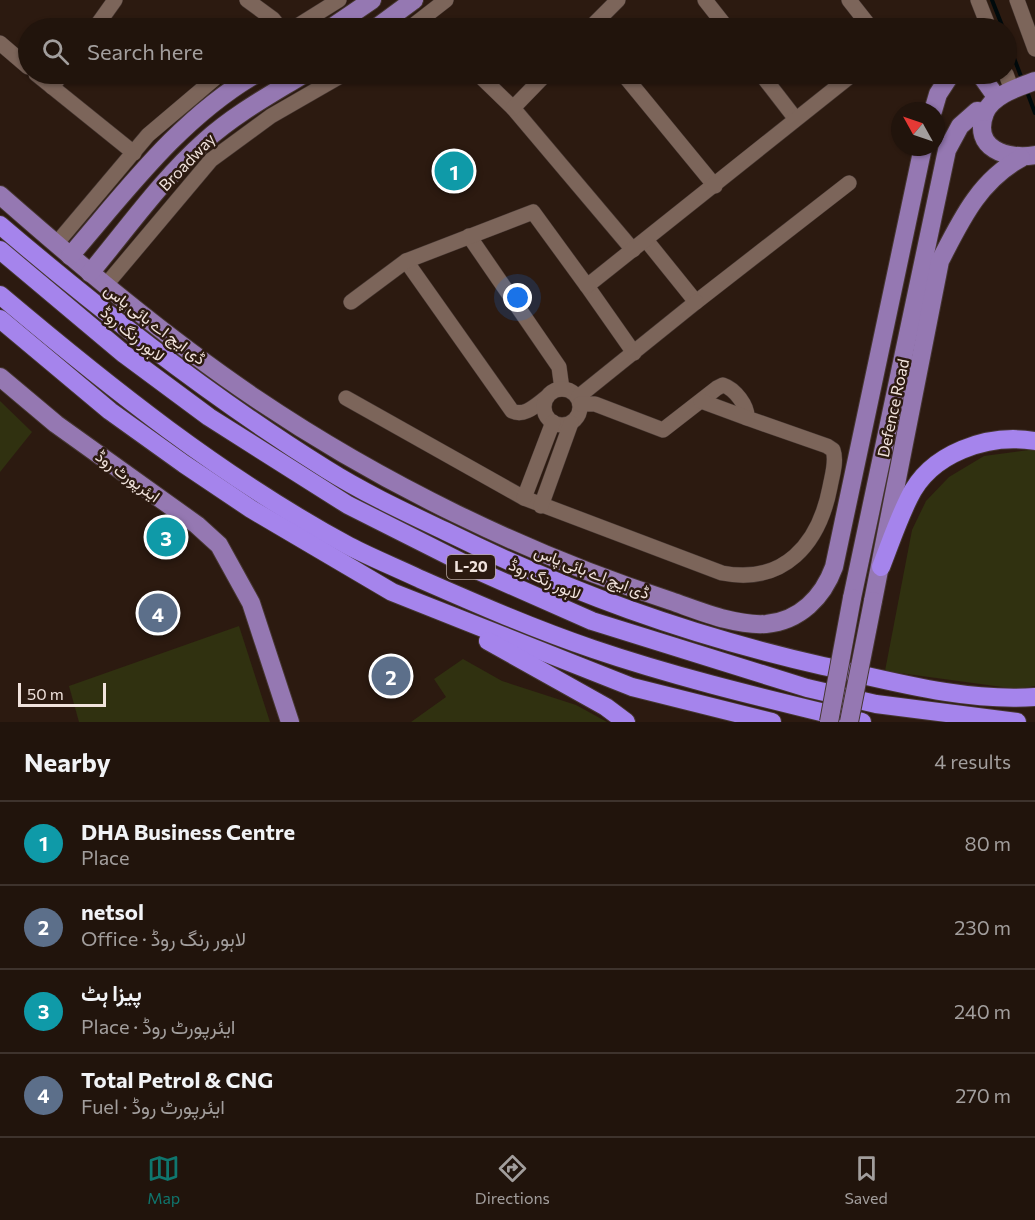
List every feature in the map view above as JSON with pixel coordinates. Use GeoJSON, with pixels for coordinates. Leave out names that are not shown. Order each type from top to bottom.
{"type":"FeatureCollection","features":[{"type":"Feature","properties":{"kind":"highway"},"geometry":{"type":"LineString","coordinates":[[0,225],[152,349],[226,404],[328,471],[388,504],[501,559],[563,586],[667,624],[772,654],[915,687],[1010,698],[1035,697]]}},
{"type":"Feature","properties":{"kind":"highway","name":"لاہور رنگ روڈ"},"geometry":{"type":"LineString","coordinates":[[0,250],[124,354],[209,417],[348,505],[482,572],[592,621],[807,688],[876,704],[1017,722]]}},
{"type":"Feature","properties":{"kind":"highway","name":"L-20"},"geometry":{"type":"LineString","coordinates":[[0,296],[89,369],[193,446],[292,514],[352,547],[468,601],[592,649],[695,680],[862,722]]}},
{"type":"Feature","properties":{"kind":"highway"},"geometry":{"type":"LineString","coordinates":[[0,320],[101,404],[183,464],[251,508],[382,586],[434,610],[632,687],[772,722]]}},
{"type":"Feature","properties":{"kind":"highway"},"geometry":{"type":"LineString","coordinates":[[881,567],[909,497],[927,472],[954,454],[985,441],[1016,438],[1035,441]]}},
{"type":"Feature","properties":{"kind":"highway"},"geometry":{"type":"LineString","coordinates":[[434,610],[606,707],[626,722]]}},
{"type":"Feature","properties":{"kind":"main road"},"geometry":{"type":"LineString","coordinates":[[346,18],[372,0]]}},
{"type":"Feature","properties":{"kind":"main road"},"geometry":{"type":"LineString","coordinates":[[390,18],[414,0]]}},
{"type":"Feature","properties":{"kind":"main road","name":"Defence Road"},"geometry":{"type":"LineString","coordinates":[[829,722],[852,598],[947,150],[960,126],[977,111],[1000,93],[1035,81]]}},
{"type":"Feature","properties":{"kind":"main road","name":"Broadway"},"geometry":{"type":"LineString","coordinates":[[70,256],[178,133],[240,84]]}},
{"type":"Feature","properties":{"kind":"main road","name":"Broadway"},"geometry":{"type":"LineString","coordinates":[[90,273],[178,168],[204,141],[238,114],[288,84]]}},
{"type":"Feature","properties":{"kind":"main road"},"geometry":{"type":"LineString","coordinates":[[936,102],[944,84]]}},
{"type":"Feature","properties":{"kind":"main road"},"geometry":{"type":"LineString","coordinates":[[1000,93],[983,129],[992,148],[1005,156],[1028,157]]}},
{"type":"Feature","properties":{"kind":"main road","name":"ڈی ایچ اے بائی پاس"},"geometry":{"type":"LineString","coordinates":[[0,195],[138,313],[255,398],[360,462],[421,495],[538,552],[616,584],[740,621],[768,624],[790,617],[809,606],[829,581],[834,567],[921,156]]}},
{"type":"Feature","properties":{"kind":"main road","name":"Defence Road"},"geometry":{"type":"LineString","coordinates":[[849,722],[940,261],[964,213],[985,184],[1001,169],[1028,157]]}},
{"type":"Feature","properties":{"kind":"main road","name":"ایئرپورٹ روڈ"},"geometry":{"type":"LineString","coordinates":[[0,377],[56,424],[196,525],[219,545],[251,603],[290,722]]}},
{"type":"Feature","properties":{"kind":"street"},"geometry":{"type":"LineString","coordinates":[[102,18],[115,0]]}},
{"type":"Feature","properties":{"kind":"street"},"geometry":{"type":"LineString","coordinates":[[247,0],[272,18]]}},
{"type":"Feature","properties":{"kind":"street"},"geometry":{"type":"LineString","coordinates":[[310,18],[339,0]]}},
{"type":"Feature","properties":{"kind":"street"},"geometry":{"type":"LineString","coordinates":[[432,18],[446,0]]}},
{"type":"Feature","properties":{"kind":"street"},"geometry":{"type":"LineString","coordinates":[[600,18],[618,0]]}},
{"type":"Feature","properties":{"kind":"street"},"geometry":{"type":"LineString","coordinates":[[705,0],[719,18]]}},
{"type":"Feature","properties":{"kind":"street"},"geometry":{"type":"LineString","coordinates":[[849,0],[863,18]]}},
{"type":"Feature","properties":{"kind":"street"},"geometry":{"type":"LineString","coordinates":[[1017,0],[1033,39]]}},
{"type":"Feature","properties":{"kind":"street"},"geometry":{"type":"LineString","coordinates":[[0,43],[18,58]]}},
{"type":"Feature","properties":{"kind":"street"},"geometry":{"type":"LineString","coordinates":[[48,84],[134,153]]}},
{"type":"Feature","properties":{"kind":"street"},"geometry":{"type":"LineString","coordinates":[[56,244],[148,135],[178,106],[207,84]]}},
{"type":"Feature","properties":{"kind":"street"},"geometry":{"type":"LineString","coordinates":[[310,84],[314,91]]}},
{"type":"Feature","properties":{"kind":"street"},"geometry":{"type":"LineString","coordinates":[[105,286],[202,168],[244,134],[326,84]]}},
{"type":"Feature","properties":{"kind":"street"},"geometry":{"type":"LineString","coordinates":[[488,84],[513,108],[633,250]]}},
{"type":"Feature","properties":{"kind":"street"},"geometry":{"type":"LineString","coordinates":[[513,108],[536,84]]}},
{"type":"Feature","properties":{"kind":"street"},"geometry":{"type":"LineString","coordinates":[[631,84],[715,186]]}},
{"type":"Feature","properties":{"kind":"street"},"geometry":{"type":"LineString","coordinates":[[769,84],[795,118]]}},
{"type":"Feature","properties":{"kind":"street"},"geometry":{"type":"LineString","coordinates":[[587,286],[840,84]]}},
{"type":"Feature","properties":{"kind":"street"},"geometry":{"type":"LineString","coordinates":[[541,506],[571,423],[577,418],[579,401],[696,302],[849,183]]}},
{"type":"Feature","properties":{"kind":"street"},"geometry":{"type":"LineString","coordinates":[[351,302],[406,261],[533,212],[634,353]]}},
{"type":"Feature","properties":{"kind":"street"},"geometry":{"type":"LineString","coordinates":[[469,236],[559,367],[562,389]]}},
{"type":"Feature","properties":{"kind":"street"},"geometry":{"type":"LineString","coordinates":[[646,240],[696,302]]}},
{"type":"Feature","properties":{"kind":"street"},"geometry":{"type":"LineString","coordinates":[[406,261],[512,411],[518,414],[526,412],[562,389],[571,391],[579,401],[595,404],[663,430],[723,385],[729,387],[745,405],[747,418]]}},
{"type":"Feature","properties":{"kind":"street"},"geometry":{"type":"LineString","coordinates":[[547,397],[544,406],[546,415],[559,425],[571,423]]}},
{"type":"Feature","properties":{"kind":"street"},"geometry":{"type":"LineString","coordinates":[[346,398],[541,506],[722,573],[751,577],[764,574],[795,557],[813,536],[828,495],[834,454],[827,446],[701,401]]}},
{"type":"Feature","properties":{"kind":"street"},"geometry":{"type":"LineString","coordinates":[[524,498],[553,422]]}},
{"type":"Feature","properties":{"kind":"shaded area"},"geometry":{"type":"Polygon","coordinates":[[[0,401],[32,432],[0,472],[0,401]]]}},
{"type":"Feature","properties":{"kind":"shaded area"},"geometry":{"type":"Polygon","coordinates":[[[1035,451],[1035,686],[1017,689],[885,671],[912,530],[926,501],[949,477],[984,456],[1035,451]]]}},
{"type":"Feature","properties":{"kind":"shaded area"},"geometry":{"type":"Polygon","coordinates":[[[239,626],[270,722],[79,722],[69,686],[239,626]]]}},
{"type":"Feature","properties":{"kind":"shaded area"},"geometry":{"type":"Polygon","coordinates":[[[463,659],[502,681],[576,705],[607,722],[411,722],[446,697],[434,679],[463,659]]]}},
{"type":"Feature","properties":{"kind":"waterway"},"geometry":{"type":"LineString","coordinates":[[992,0],[999,18]]}},
{"type":"Feature","properties":{"kind":"waterway"},"geometry":{"type":"LineString","coordinates":[[1017,66],[1022,79]]}},
{"type":"Feature","properties":{"kind":"waterway"},"geometry":{"type":"LineString","coordinates":[[1026,89],[1035,113]]}},
{"type":"Feature","properties":{"kind":"place","name":"DHA Business Centre"},"geometry":{"type":"Point","coordinates":[454,171]}},
{"type":"Feature","properties":{"kind":"place","name":"پیزا ہٹ"},"geometry":{"type":"Point","coordinates":[166,537]}},
{"type":"Feature","properties":{"kind":"place","name":"Total Petrol & CNG"},"geometry":{"type":"Point","coordinates":[158,613]}},
{"type":"Feature","properties":{"kind":"place","name":"netsol"},"geometry":{"type":"Point","coordinates":[391,676]}}]}
